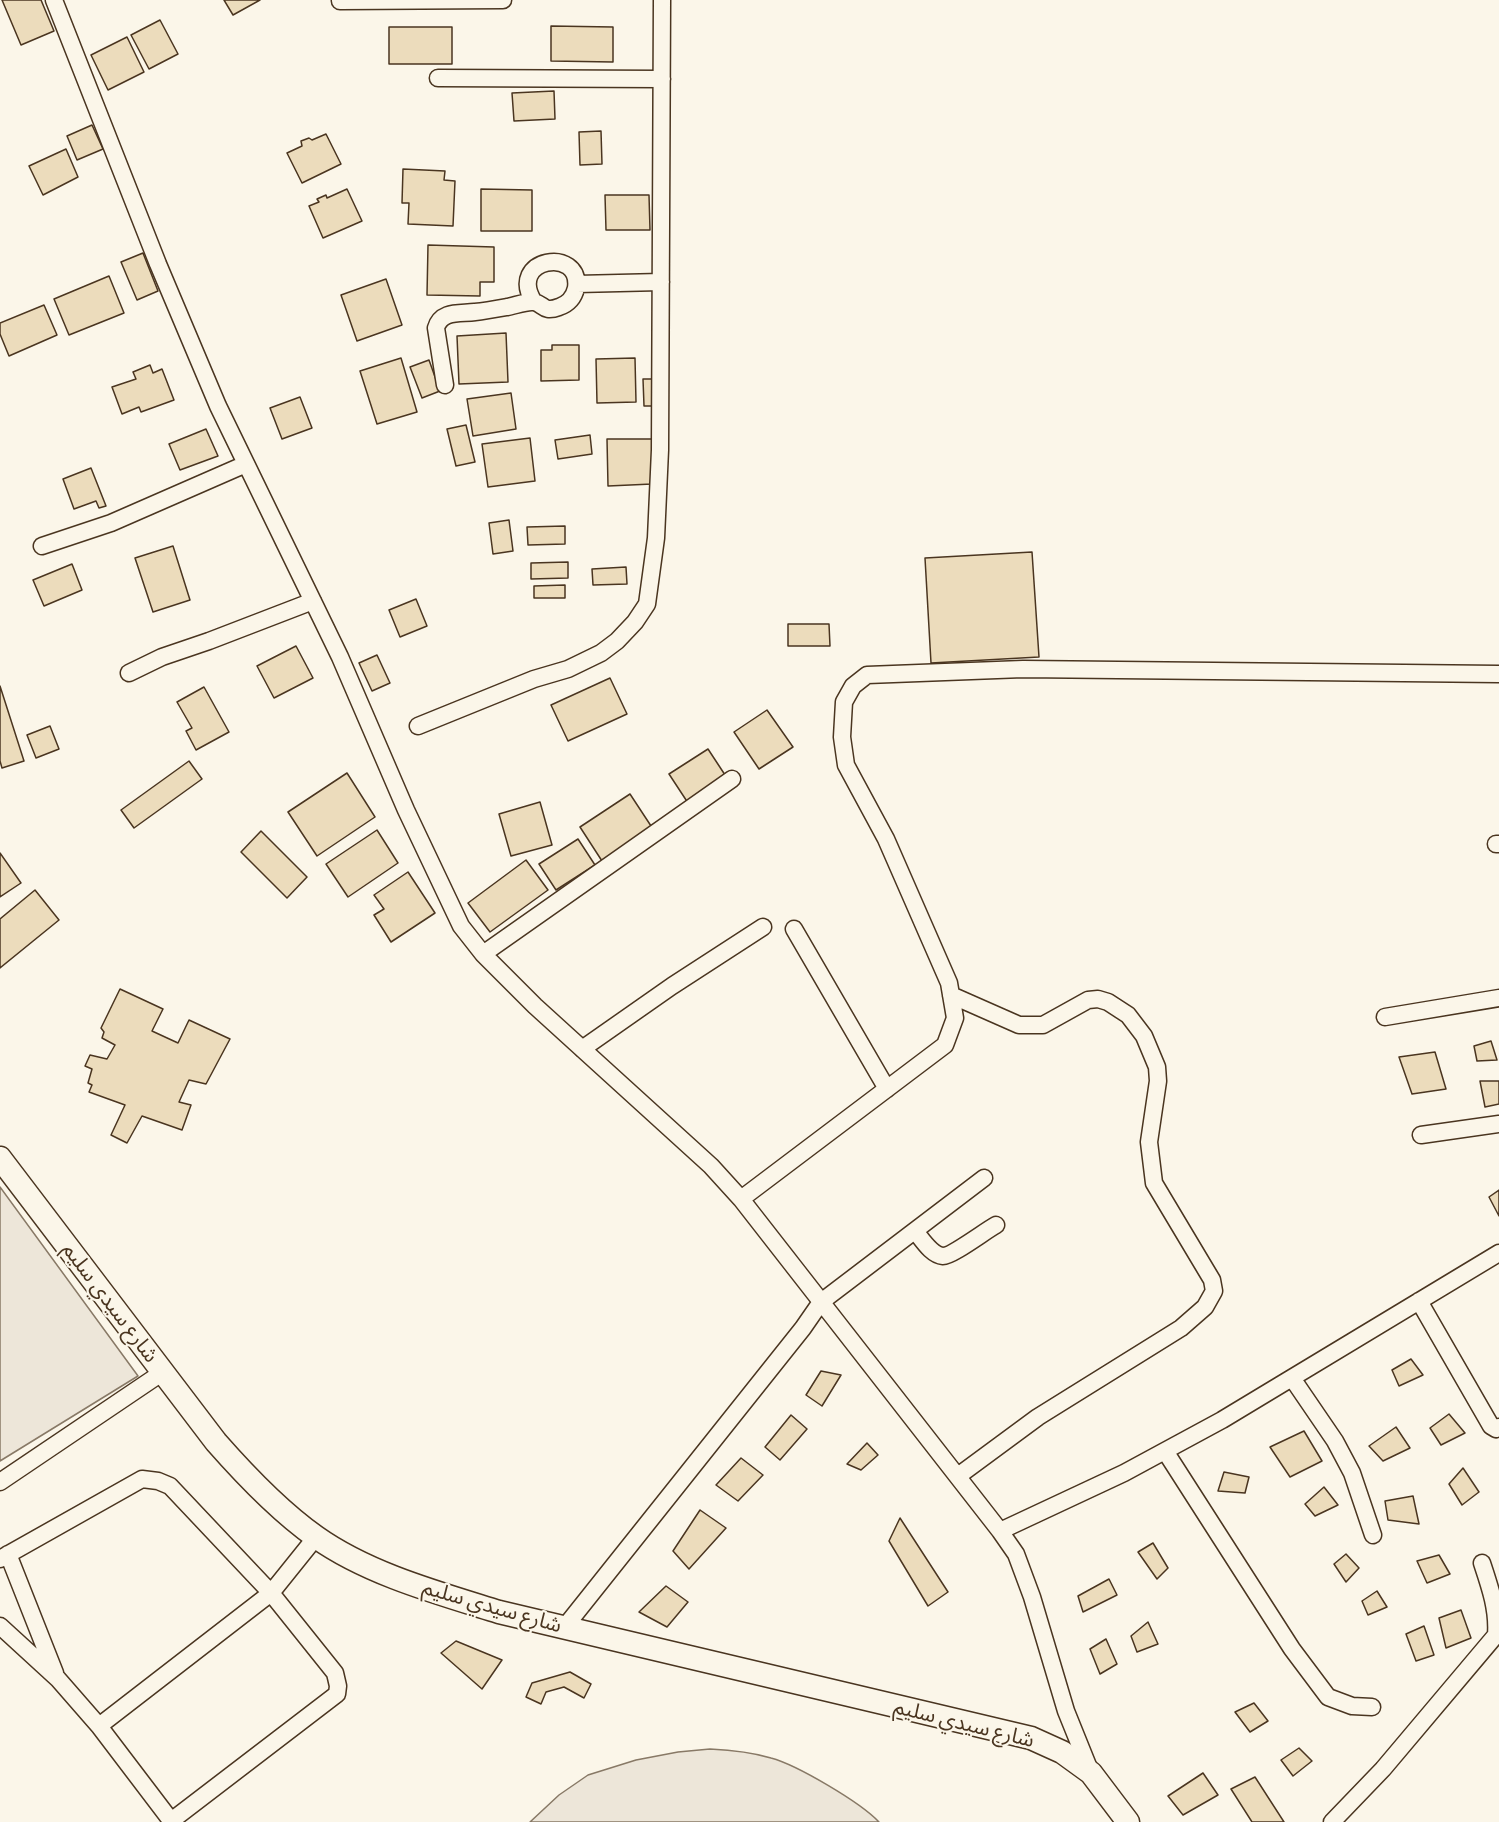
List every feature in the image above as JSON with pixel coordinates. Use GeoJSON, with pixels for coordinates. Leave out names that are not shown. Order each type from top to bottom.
{"type":"FeatureCollection","features":[{"type":"Feature","properties":{"kind":"main road","name":"شارع سيدي سليم"},"geometry":{"type":"LineString","coordinates":[[0,1158],[216,1442],[244,1474],[316,1537],[362,1563],[432,1592],[499,1612],[1031,1738],[1062,1752],[1091,1773],[1128,1822]]}},
{"type":"Feature","properties":{"kind":"street"},"geometry":{"type":"LineString","coordinates":[[54,0],[158,264],[218,406],[340,657],[406,810],[461,926],[483,954],[582,1049],[711,1166],[741,1199],[1000,1531],[1016,1554],[1032,1597],[1066,1711],[1091,1773]]}},
{"type":"Feature","properties":{"kind":"street"},"geometry":{"type":"LineString","coordinates":[[340,1],[503,0]]}},
{"type":"Feature","properties":{"kind":"street"},"geometry":{"type":"LineString","coordinates":[[418,726],[534,679],[568,669],[601,653],[623,635],[647,604],[656,538],[660,450],[662,0]]}},
{"type":"Feature","properties":{"kind":"street"},"geometry":{"type":"LineString","coordinates":[[438,78],[662,79]]}},
{"type":"Feature","properties":{"kind":"street"},"geometry":{"type":"LineString","coordinates":[[556,261],[567,266],[573,273],[577,284],[572,298],[559,307],[547,309],[534,302],[530,294],[528,279],[534,269],[544,263],[556,261]]}},
{"type":"Feature","properties":{"kind":"street"},"geometry":{"type":"LineString","coordinates":[[577,284],[661,282]]}},
{"type":"Feature","properties":{"kind":"street"},"geometry":{"type":"LineString","coordinates":[[445,385],[436,328],[441,320],[454,312],[473,312],[534,302]]}},
{"type":"Feature","properties":{"kind":"street"},"geometry":{"type":"LineString","coordinates":[[42,546],[111,523],[246,464]]}},
{"type":"Feature","properties":{"kind":"street"},"geometry":{"type":"LineString","coordinates":[[129,673],[162,657],[312,601]]}},
{"type":"Feature","properties":{"kind":"street"},"geometry":{"type":"LineString","coordinates":[[741,1199],[945,1045],[955,1018],[949,983],[886,839],[846,765],[842,737],[844,702],[853,686],[867,675],[1023,669],[1499,674]]}},
{"type":"Feature","properties":{"kind":"street"},"geometry":{"type":"LineString","coordinates":[[483,954],[732,779]]}},
{"type":"Feature","properties":{"kind":"street"},"geometry":{"type":"LineString","coordinates":[[582,1049],[672,986],[763,927]]}},
{"type":"Feature","properties":{"kind":"street"},"geometry":{"type":"LineString","coordinates":[[794,929],[887,1089]]}},
{"type":"Feature","properties":{"kind":"street"},"geometry":{"type":"LineString","coordinates":[[951,996],[1019,1025],[1043,1025],[1088,1000],[1098,999],[1108,1002],[1128,1015],[1144,1036],[1157,1066],[1158,1080],[1149,1142],[1154,1183],[1212,1280],[1214,1291],[1205,1307],[1181,1328],[1038,1417],[958,1476]]}},
{"type":"Feature","properties":{"kind":"street"},"geometry":{"type":"LineString","coordinates":[[1385,1017],[1499,998]]}},
{"type":"Feature","properties":{"kind":"street"},"geometry":{"type":"LineString","coordinates":[[1421,1135],[1499,1124]]}},
{"type":"Feature","properties":{"kind":"street"},"geometry":{"type":"LineString","coordinates":[[564,1628],[803,1328],[821,1302],[984,1178]]}},
{"type":"Feature","properties":{"kind":"street"},"geometry":{"type":"LineString","coordinates":[[915,1231],[931,1251],[942,1256],[954,1253],[996,1225]]}},
{"type":"Feature","properties":{"kind":"street"},"geometry":{"type":"LineString","coordinates":[[1000,1531],[1124,1473],[1165,1451],[1293,1378],[1499,1253]]}},
{"type":"Feature","properties":{"kind":"street"},"geometry":{"type":"LineString","coordinates":[[1419,1300],[1491,1426],[1496,1429],[1499,1427]]}},
{"type":"Feature","properties":{"kind":"street"},"geometry":{"type":"LineString","coordinates":[[0,1482],[163,1372]]}},
{"type":"Feature","properties":{"kind":"street"},"geometry":{"type":"LineString","coordinates":[[1293,1378],[1335,1441],[1352,1473],[1373,1535]]}},
{"type":"Feature","properties":{"kind":"street"},"geometry":{"type":"LineString","coordinates":[[1165,1451],[1292,1649],[1328,1697],[1352,1706],[1372,1707]]}},
{"type":"Feature","properties":{"kind":"street"},"geometry":{"type":"LineString","coordinates":[[0,1626],[58,1679],[99,1726],[172,1821],[337,1694],[338,1686],[335,1672],[271,1593],[170,1486],[158,1481],[142,1479],[4,1556],[58,1679]]}},
{"type":"Feature","properties":{"kind":"street"},"geometry":{"type":"LineString","coordinates":[[99,1726],[271,1593],[316,1537]]}},
{"type":"Feature","properties":{"kind":"street"},"geometry":{"type":"LineString","coordinates":[[1332,1822],[1383,1769],[1496,1635],[1497,1622],[1494,1606],[1482,1563]]}},
{"type":"Feature","properties":{"kind":"shaded area"},"geometry":{"type":"Polygon","coordinates":[[[0,1187],[138,1376],[0,1461],[0,1187]]]}},
{"type":"Feature","properties":{"kind":"shaded area"},"geometry":{"type":"Polygon","coordinates":[[[710,1749],[748,1753],[782,1762],[812,1776],[843,1795],[879,1822],[530,1822],[559,1795],[588,1775],[636,1760],[710,1749]]]}},
{"type":"Feature","properties":{"kind":"building"},"geometry":{"type":"Polygon","coordinates":[[[2,0],[41,0],[54,31],[21,45],[2,0]]]}},
{"type":"Feature","properties":{"kind":"building"},"geometry":{"type":"Polygon","coordinates":[[[224,0],[260,0],[233,15],[224,0]]]}},
{"type":"Feature","properties":{"kind":"building"},"geometry":{"type":"Polygon","coordinates":[[[160,20],[178,54],[149,69],[131,35],[160,20]]]}},
{"type":"Feature","properties":{"kind":"building"},"geometry":{"type":"Polygon","coordinates":[[[551,26],[613,27],[613,62],[551,61],[551,26]]]}},
{"type":"Feature","properties":{"kind":"building"},"geometry":{"type":"Polygon","coordinates":[[[389,27],[452,27],[452,64],[389,64],[389,27]]]}},
{"type":"Feature","properties":{"kind":"building"},"geometry":{"type":"Polygon","coordinates":[[[127,37],[144,72],[108,90],[91,55],[127,37]]]}},
{"type":"Feature","properties":{"kind":"building"},"geometry":{"type":"Polygon","coordinates":[[[554,91],[555,119],[514,121],[512,93],[554,91]]]}},
{"type":"Feature","properties":{"kind":"building"},"geometry":{"type":"Polygon","coordinates":[[[92,125],[103,149],[77,160],[67,136],[92,125]]]}},
{"type":"Feature","properties":{"kind":"building"},"geometry":{"type":"Polygon","coordinates":[[[601,131],[602,164],[580,165],[579,132],[601,131]]]}},
{"type":"Feature","properties":{"kind":"building"},"geometry":{"type":"Polygon","coordinates":[[[326,134],[341,164],[302,183],[287,153],[302,146],[301,141],[309,138],[312,140],[326,134]]]}},
{"type":"Feature","properties":{"kind":"building"},"geometry":{"type":"Polygon","coordinates":[[[66,149],[78,177],[43,195],[29,166],[66,149]]]}},
{"type":"Feature","properties":{"kind":"building"},"geometry":{"type":"Polygon","coordinates":[[[403,169],[445,171],[444,180],[455,181],[453,226],[408,224],[409,203],[402,203],[403,169]]]}},
{"type":"Feature","properties":{"kind":"building"},"geometry":{"type":"Polygon","coordinates":[[[347,189],[362,221],[323,238],[309,206],[319,202],[317,199],[326,195],[327,198],[347,189]]]}},
{"type":"Feature","properties":{"kind":"building"},"geometry":{"type":"Polygon","coordinates":[[[481,189],[532,190],[532,231],[481,231],[481,189]]]}},
{"type":"Feature","properties":{"kind":"building"},"geometry":{"type":"Polygon","coordinates":[[[605,195],[649,195],[650,230],[606,230],[605,195]]]}},
{"type":"Feature","properties":{"kind":"building"},"geometry":{"type":"Polygon","coordinates":[[[428,245],[494,247],[494,282],[480,282],[480,296],[427,295],[428,245]]]}},
{"type":"Feature","properties":{"kind":"building"},"geometry":{"type":"Polygon","coordinates":[[[143,253],[158,291],[137,300],[121,262],[143,253]]]}},
{"type":"Feature","properties":{"kind":"building"},"geometry":{"type":"Polygon","coordinates":[[[109,276],[124,313],[69,335],[54,299],[109,276]]]}},
{"type":"Feature","properties":{"kind":"building"},"geometry":{"type":"Polygon","coordinates":[[[386,279],[402,325],[357,341],[341,295],[386,279]]]}},
{"type":"Feature","properties":{"kind":"building"},"geometry":{"type":"Polygon","coordinates":[[[44,305],[57,335],[9,356],[0,334],[0,323],[44,305]]]}},
{"type":"Feature","properties":{"kind":"building"},"geometry":{"type":"Polygon","coordinates":[[[506,333],[508,382],[459,384],[457,336],[506,333]]]}},
{"type":"Feature","properties":{"kind":"building"},"geometry":{"type":"Polygon","coordinates":[[[552,345],[579,345],[579,380],[541,381],[541,350],[552,350],[552,345]]]}},
{"type":"Feature","properties":{"kind":"building"},"geometry":{"type":"Polygon","coordinates":[[[401,358],[417,412],[377,424],[360,371],[401,358]]]}},
{"type":"Feature","properties":{"kind":"building"},"geometry":{"type":"Polygon","coordinates":[[[635,358],[636,402],[597,403],[596,359],[635,358]]]}},
{"type":"Feature","properties":{"kind":"building"},"geometry":{"type":"Polygon","coordinates":[[[429,360],[440,391],[422,398],[410,367],[429,360]]]}},
{"type":"Feature","properties":{"kind":"building"},"geometry":{"type":"Polygon","coordinates":[[[150,365],[153,373],[162,369],[174,400],[141,412],[139,407],[122,414],[112,387],[136,379],[133,372],[150,365]]]}},
{"type":"Feature","properties":{"kind":"building"},"geometry":{"type":"Polygon","coordinates":[[[643,379],[655,379],[656,406],[644,406],[643,379]]]}},
{"type":"Feature","properties":{"kind":"building"},"geometry":{"type":"Polygon","coordinates":[[[511,393],[516,429],[473,436],[467,399],[511,393]]]}},
{"type":"Feature","properties":{"kind":"building"},"geometry":{"type":"Polygon","coordinates":[[[300,397],[312,428],[282,439],[270,408],[300,397]]]}},
{"type":"Feature","properties":{"kind":"building"},"geometry":{"type":"Polygon","coordinates":[[[466,425],[475,462],[456,466],[447,429],[466,425]]]}},
{"type":"Feature","properties":{"kind":"building"},"geometry":{"type":"Polygon","coordinates":[[[206,429],[218,456],[180,470],[169,444],[206,429]]]}},
{"type":"Feature","properties":{"kind":"building"},"geometry":{"type":"Polygon","coordinates":[[[590,435],[592,454],[558,459],[555,440],[590,435]]]}},
{"type":"Feature","properties":{"kind":"building"},"geometry":{"type":"Polygon","coordinates":[[[530,438],[535,481],[488,487],[482,444],[530,438]]]}},
{"type":"Feature","properties":{"kind":"building"},"geometry":{"type":"Polygon","coordinates":[[[607,439],[656,439],[652,484],[608,486],[607,439]]]}},
{"type":"Feature","properties":{"kind":"building"},"geometry":{"type":"Polygon","coordinates":[[[91,468],[106,506],[99,508],[96,501],[74,509],[63,479],[91,468]]]}},
{"type":"Feature","properties":{"kind":"building"},"geometry":{"type":"Polygon","coordinates":[[[509,520],[513,551],[493,554],[489,523],[509,520]]]}},
{"type":"Feature","properties":{"kind":"building"},"geometry":{"type":"Polygon","coordinates":[[[565,526],[565,544],[528,545],[527,527],[565,526]]]}},
{"type":"Feature","properties":{"kind":"building"},"geometry":{"type":"Polygon","coordinates":[[[173,546],[190,600],[153,612],[135,558],[173,546]]]}},
{"type":"Feature","properties":{"kind":"building"},"geometry":{"type":"Polygon","coordinates":[[[1032,552],[1039,657],[931,663],[925,558],[1032,552]]]}},
{"type":"Feature","properties":{"kind":"building"},"geometry":{"type":"Polygon","coordinates":[[[568,562],[568,578],[531,579],[531,563],[568,562]]]}},
{"type":"Feature","properties":{"kind":"building"},"geometry":{"type":"Polygon","coordinates":[[[72,564],[82,590],[44,606],[33,580],[72,564]]]}},
{"type":"Feature","properties":{"kind":"building"},"geometry":{"type":"Polygon","coordinates":[[[626,567],[627,584],[593,585],[592,569],[626,567]]]}},
{"type":"Feature","properties":{"kind":"building"},"geometry":{"type":"Polygon","coordinates":[[[565,585],[565,598],[534,598],[534,586],[565,585]]]}},
{"type":"Feature","properties":{"kind":"building"},"geometry":{"type":"Polygon","coordinates":[[[416,599],[427,626],[400,637],[389,610],[416,599]]]}},
{"type":"Feature","properties":{"kind":"building"},"geometry":{"type":"Polygon","coordinates":[[[788,624],[829,624],[830,646],[788,646],[788,624]]]}},
{"type":"Feature","properties":{"kind":"building"},"geometry":{"type":"Polygon","coordinates":[[[296,646],[313,678],[274,698],[257,666],[296,646]]]}},
{"type":"Feature","properties":{"kind":"building"},"geometry":{"type":"Polygon","coordinates":[[[377,655],[390,683],[372,691],[359,663],[377,655]]]}},
{"type":"Feature","properties":{"kind":"building"},"geometry":{"type":"Polygon","coordinates":[[[610,678],[627,714],[568,741],[551,705],[610,678]]]}},
{"type":"Feature","properties":{"kind":"building"},"geometry":{"type":"Polygon","coordinates":[[[0,686],[24,761],[2,768],[0,761],[0,686]]]}},
{"type":"Feature","properties":{"kind":"building"},"geometry":{"type":"Polygon","coordinates":[[[204,687],[229,732],[196,750],[186,731],[192,728],[177,702],[204,687]]]}},
{"type":"Feature","properties":{"kind":"building"},"geometry":{"type":"Polygon","coordinates":[[[767,710],[793,747],[759,769],[734,732],[767,710]]]}},
{"type":"Feature","properties":{"kind":"building"},"geometry":{"type":"Polygon","coordinates":[[[50,726],[59,749],[36,758],[27,735],[50,726]]]}},
{"type":"Feature","properties":{"kind":"building"},"geometry":{"type":"Polygon","coordinates":[[[708,749],[729,781],[690,806],[669,774],[708,749]]]}},
{"type":"Feature","properties":{"kind":"building"},"geometry":{"type":"Polygon","coordinates":[[[189,761],[202,779],[134,828],[121,810],[189,761]]]}},
{"type":"Feature","properties":{"kind":"building"},"geometry":{"type":"Polygon","coordinates":[[[347,773],[375,817],[317,856],[288,812],[347,773]]]}},
{"type":"Feature","properties":{"kind":"building"},"geometry":{"type":"Polygon","coordinates":[[[630,794],[653,829],[602,861],[580,827],[630,794]]]}},
{"type":"Feature","properties":{"kind":"building"},"geometry":{"type":"Polygon","coordinates":[[[540,802],[552,845],[511,856],[499,814],[540,802]]]}},
{"type":"Feature","properties":{"kind":"building"},"geometry":{"type":"Polygon","coordinates":[[[377,830],[398,863],[348,897],[326,864],[377,830]]]}},
{"type":"Feature","properties":{"kind":"building"},"geometry":{"type":"Polygon","coordinates":[[[261,831],[307,877],[287,898],[241,852],[261,831]]]}},
{"type":"Feature","properties":{"kind":"building"},"geometry":{"type":"Polygon","coordinates":[[[578,839],[595,865],[556,890],[539,864],[578,839]]]}},
{"type":"Feature","properties":{"kind":"building"},"geometry":{"type":"Polygon","coordinates":[[[0,853],[21,883],[0,897],[0,853]]]}},
{"type":"Feature","properties":{"kind":"building"},"geometry":{"type":"Polygon","coordinates":[[[526,860],[548,890],[490,932],[468,903],[526,860]]]}},
{"type":"Feature","properties":{"kind":"building"},"geometry":{"type":"Polygon","coordinates":[[[408,872],[435,913],[391,942],[374,915],[384,909],[374,895],[408,872]]]}},
{"type":"Feature","properties":{"kind":"building"},"geometry":{"type":"Polygon","coordinates":[[[35,890],[59,920],[0,968],[0,919],[35,890]]]}},
{"type":"Feature","properties":{"kind":"building"},"geometry":{"type":"Polygon","coordinates":[[[120,989],[163,1009],[152,1031],[178,1043],[189,1020],[230,1039],[206,1084],[189,1080],[179,1102],[191,1105],[182,1130],[142,1116],[127,1143],[111,1135],[125,1105],[89,1092],[92,1085],[88,1083],[92,1069],[85,1066],[90,1055],[107,1059],[115,1045],[102,1038],[104,1032],[101,1028],[120,989]]]}},
{"type":"Feature","properties":{"kind":"building"},"geometry":{"type":"Polygon","coordinates":[[[1491,1041],[1497,1060],[1477,1061],[1474,1046],[1491,1041]]]}},
{"type":"Feature","properties":{"kind":"building"},"geometry":{"type":"Polygon","coordinates":[[[1435,1052],[1446,1089],[1412,1094],[1399,1057],[1435,1052]]]}},
{"type":"Feature","properties":{"kind":"building"},"geometry":{"type":"Polygon","coordinates":[[[1480,1081],[1499,1081],[1499,1104],[1485,1107],[1480,1081]]]}},
{"type":"Feature","properties":{"kind":"building"},"geometry":{"type":"Polygon","coordinates":[[[1499,1190],[1499,1216],[1489,1197],[1499,1190]]]}},
{"type":"Feature","properties":{"kind":"building"},"geometry":{"type":"Polygon","coordinates":[[[1411,1359],[1423,1375],[1399,1386],[1392,1370],[1411,1359]]]}},
{"type":"Feature","properties":{"kind":"building"},"geometry":{"type":"Polygon","coordinates":[[[821,1371],[841,1375],[822,1406],[806,1395],[821,1371]]]}},
{"type":"Feature","properties":{"kind":"building"},"geometry":{"type":"Polygon","coordinates":[[[1449,1414],[1465,1433],[1441,1445],[1430,1428],[1449,1414]]]}},
{"type":"Feature","properties":{"kind":"building"},"geometry":{"type":"Polygon","coordinates":[[[791,1415],[807,1429],[780,1460],[765,1447],[791,1415]]]}},
{"type":"Feature","properties":{"kind":"building"},"geometry":{"type":"Polygon","coordinates":[[[1396,1427],[1410,1448],[1383,1461],[1369,1446],[1396,1427]]]}},
{"type":"Feature","properties":{"kind":"building"},"geometry":{"type":"Polygon","coordinates":[[[1304,1431],[1322,1461],[1290,1477],[1270,1447],[1304,1431]]]}},
{"type":"Feature","properties":{"kind":"building"},"geometry":{"type":"Polygon","coordinates":[[[867,1443],[878,1455],[861,1470],[847,1464],[867,1443]]]}},
{"type":"Feature","properties":{"kind":"building"},"geometry":{"type":"Polygon","coordinates":[[[741,1458],[763,1475],[738,1501],[716,1485],[741,1458]]]}},
{"type":"Feature","properties":{"kind":"building"},"geometry":{"type":"Polygon","coordinates":[[[1463,1468],[1479,1492],[1462,1505],[1449,1484],[1463,1468]]]}},
{"type":"Feature","properties":{"kind":"building"},"geometry":{"type":"Polygon","coordinates":[[[1224,1472],[1249,1477],[1245,1493],[1218,1491],[1224,1472]]]}},
{"type":"Feature","properties":{"kind":"building"},"geometry":{"type":"Polygon","coordinates":[[[1324,1487],[1338,1505],[1315,1516],[1305,1504],[1324,1487]]]}},
{"type":"Feature","properties":{"kind":"building"},"geometry":{"type":"Polygon","coordinates":[[[1413,1496],[1419,1524],[1388,1520],[1385,1501],[1413,1496]]]}},
{"type":"Feature","properties":{"kind":"building"},"geometry":{"type":"Polygon","coordinates":[[[700,1510],[726,1528],[689,1569],[673,1551],[700,1510]]]}},
{"type":"Feature","properties":{"kind":"building"},"geometry":{"type":"Polygon","coordinates":[[[900,1518],[948,1592],[928,1606],[889,1541],[900,1518]]]}},
{"type":"Feature","properties":{"kind":"building"},"geometry":{"type":"Polygon","coordinates":[[[1153,1543],[1168,1568],[1157,1579],[1138,1552],[1153,1543]]]}},
{"type":"Feature","properties":{"kind":"building"},"geometry":{"type":"Polygon","coordinates":[[[1346,1554],[1359,1568],[1346,1582],[1334,1564],[1346,1554]]]}},
{"type":"Feature","properties":{"kind":"building"},"geometry":{"type":"Polygon","coordinates":[[[1439,1555],[1450,1574],[1427,1583],[1417,1561],[1439,1555]]]}},
{"type":"Feature","properties":{"kind":"building"},"geometry":{"type":"Polygon","coordinates":[[[1109,1579],[1117,1595],[1083,1612],[1078,1596],[1109,1579]]]}},
{"type":"Feature","properties":{"kind":"building"},"geometry":{"type":"Polygon","coordinates":[[[666,1586],[688,1602],[667,1627],[639,1612],[666,1586]]]}},
{"type":"Feature","properties":{"kind":"building"},"geometry":{"type":"Polygon","coordinates":[[[1377,1591],[1387,1607],[1368,1615],[1362,1601],[1377,1591]]]}},
{"type":"Feature","properties":{"kind":"building"},"geometry":{"type":"Polygon","coordinates":[[[1461,1610],[1471,1638],[1446,1648],[1439,1618],[1461,1610]]]}},
{"type":"Feature","properties":{"kind":"building"},"geometry":{"type":"Polygon","coordinates":[[[1148,1622],[1158,1644],[1137,1652],[1131,1636],[1148,1622]]]}},
{"type":"Feature","properties":{"kind":"building"},"geometry":{"type":"Polygon","coordinates":[[[1424,1626],[1434,1655],[1416,1661],[1406,1634],[1424,1626]]]}},
{"type":"Feature","properties":{"kind":"building"},"geometry":{"type":"Polygon","coordinates":[[[1106,1639],[1117,1664],[1100,1674],[1090,1649],[1106,1639]]]}},
{"type":"Feature","properties":{"kind":"building"},"geometry":{"type":"Polygon","coordinates":[[[456,1641],[502,1660],[482,1689],[441,1653],[456,1641]]]}},
{"type":"Feature","properties":{"kind":"building"},"geometry":{"type":"Polygon","coordinates":[[[570,1672],[591,1684],[584,1698],[564,1687],[546,1692],[541,1704],[526,1697],[532,1683],[570,1672]]]}},
{"type":"Feature","properties":{"kind":"building"},"geometry":{"type":"Polygon","coordinates":[[[1254,1703],[1268,1721],[1250,1732],[1235,1712],[1254,1703]]]}},
{"type":"Feature","properties":{"kind":"building"},"geometry":{"type":"Polygon","coordinates":[[[1299,1748],[1312,1761],[1293,1776],[1281,1760],[1299,1748]]]}},
{"type":"Feature","properties":{"kind":"building"},"geometry":{"type":"Polygon","coordinates":[[[1203,1773],[1218,1795],[1183,1815],[1168,1796],[1203,1773]]]}},
{"type":"Feature","properties":{"kind":"building"},"geometry":{"type":"Polygon","coordinates":[[[1255,1777],[1284,1822],[1252,1822],[1231,1789],[1255,1777]]]}}]}
